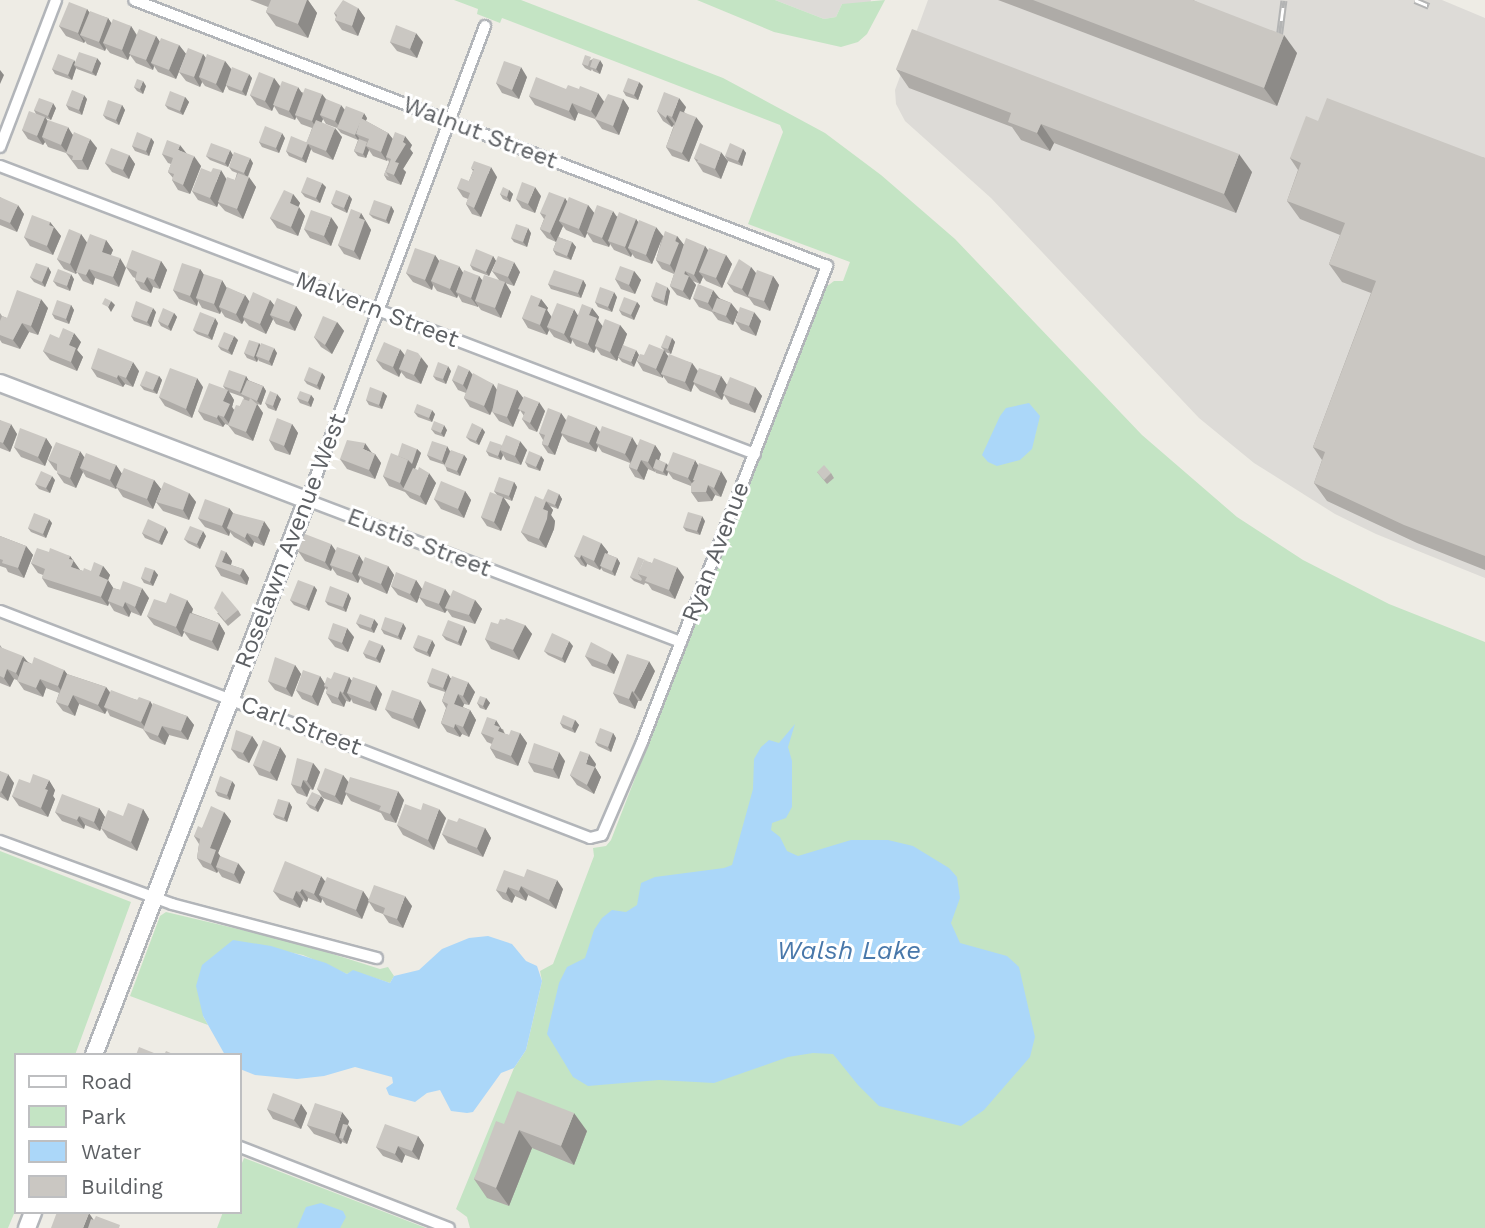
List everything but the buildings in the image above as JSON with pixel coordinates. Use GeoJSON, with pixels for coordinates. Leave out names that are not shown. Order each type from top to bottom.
{"type":"FeatureCollection","features":[{"type":"Feature","properties":{"kind":"street"},"geometry":{"type":"LineString","coordinates":[[0,147],[56,0]]}},
{"type":"Feature","properties":{"kind":"street","name":"Walnut Street"},"geometry":{"type":"LineString","coordinates":[[134,0],[827,266]]}},
{"type":"Feature","properties":{"kind":"street","name":"Roselawn Avenue West"},"geometry":{"type":"LineString","coordinates":[[95,1053],[379,311],[485,26]]}},
{"type":"Feature","properties":{"kind":"street","name":"Malvern Street"},"geometry":{"type":"LineString","coordinates":[[0,166],[755,454]]}},
{"type":"Feature","properties":{"kind":"street","name":"Ryan Avenue"},"geometry":{"type":"LineString","coordinates":[[602,835],[609,824],[681,642],[827,266]]}},
{"type":"Feature","properties":{"kind":"street","name":"Eustis Street"},"geometry":{"type":"LineString","coordinates":[[0,383],[681,642]]}},
{"type":"Feature","properties":{"kind":"street","name":"Carl Street"},"geometry":{"type":"LineString","coordinates":[[0,611],[590,838],[602,835]]}},
{"type":"Feature","properties":{"kind":"street"},"geometry":{"type":"LineString","coordinates":[[0,841],[172,904],[377,958]]}},
{"type":"Feature","properties":{"kind":"street"},"geometry":{"type":"LineString","coordinates":[[242,1148],[449,1228]]}},
{"type":"Feature","properties":{"kind":"shaded area"},"geometry":{"type":"Polygon","coordinates":[[[775,0],[871,0],[870,4],[842,4],[836,17],[824,19],[775,0]]]}},
{"type":"Feature","properties":{"kind":"shaded area"},"geometry":{"type":"Polygon","coordinates":[[[928,0],[1442,0],[1485,18],[1485,578],[1376,534],[1335,514],[1254,463],[1199,418],[991,198],[905,121],[896,104],[895,90],[928,0]]]}},
{"type":"Feature","properties":{"kind":"green space"},"geometry":{"type":"Polygon","coordinates":[[[454,0],[521,0],[723,78],[825,133],[881,175],[955,239],[1142,435],[1237,517],[1303,560],[1389,604],[1485,642],[1485,1228],[470,1228],[467,1217],[456,1209],[514,1068],[526,1050],[542,981],[540,971],[553,964],[594,856],[593,848],[606,846],[611,840],[826,287],[834,281],[843,281],[850,262],[748,224],[783,132],[780,125],[502,18],[500,23],[477,14],[478,9],[454,0]]]}},
{"type":"Feature","properties":{"kind":"green space"},"geometry":{"type":"Polygon","coordinates":[[[697,0],[775,0],[824,19],[836,17],[842,4],[885,0],[867,34],[858,42],[841,47],[774,32],[697,0]]]}},
{"type":"Feature","properties":{"kind":"green space"},"geometry":{"type":"Polygon","coordinates":[[[0,851],[131,902],[76,1053],[14,1053],[14,1214],[8,1228],[0,1228],[0,851]]]}},
{"type":"Feature","properties":{"kind":"green space"},"geometry":{"type":"Polygon","coordinates":[[[166,912],[301,944],[380,969],[388,967],[394,976],[390,983],[353,971],[347,974],[303,955],[233,941],[203,1016],[208,1025],[130,996],[160,916],[166,912]]]}},
{"type":"Feature","properties":{"kind":"green space"},"geometry":{"type":"Polygon","coordinates":[[[244,1158],[426,1228],[217,1228],[222,1214],[242,1214],[244,1158]]]}},
{"type":"Feature","properties":{"kind":"water"},"geometry":{"type":"Polygon","coordinates":[[[1029,403],[1040,416],[1032,449],[1020,460],[997,466],[988,462],[982,455],[1000,416],[1006,408],[1029,403]]]}},
{"type":"Feature","properties":{"kind":"water","name":"Walsh Lake"},"geometry":{"type":"Polygon","coordinates":[[[795,724],[788,747],[792,761],[792,807],[786,818],[772,823],[771,830],[780,837],[787,851],[798,856],[851,840],[888,840],[913,846],[949,868],[957,877],[960,898],[951,923],[960,943],[1007,956],[1019,967],[1035,1037],[1030,1057],[984,1110],[961,1126],[879,1106],[833,1054],[813,1053],[788,1057],[714,1083],[659,1080],[588,1086],[573,1077],[547,1034],[559,983],[567,967],[585,958],[594,930],[602,918],[612,910],[626,912],[637,905],[641,883],[655,877],[732,865],[753,789],[754,759],[769,740],[779,743],[795,724]]]}},
{"type":"Feature","properties":{"kind":"water"},"geometry":{"type":"Polygon","coordinates":[[[488,936],[512,944],[526,961],[537,966],[542,981],[526,1050],[514,1068],[501,1073],[473,1112],[451,1111],[440,1090],[427,1093],[415,1102],[389,1095],[386,1088],[393,1083],[392,1077],[355,1067],[324,1076],[297,1079],[255,1075],[242,1070],[242,1053],[224,1053],[203,1016],[196,986],[202,965],[233,940],[271,946],[326,963],[347,974],[353,970],[390,983],[394,976],[419,970],[442,949],[469,938],[488,936]]]}},
{"type":"Feature","properties":{"kind":"water"},"geometry":{"type":"Polygon","coordinates":[[[321,1203],[343,1211],[346,1217],[340,1228],[297,1228],[306,1207],[321,1203]]]}},
{"type":"Feature","properties":{"kind":"railway"},"geometry":{"type":"LineString","coordinates":[[1278,46],[1284,0]]}},
{"type":"Feature","properties":{"kind":"railway"},"geometry":{"type":"LineString","coordinates":[[1415,0],[1429,6]]}}]}
